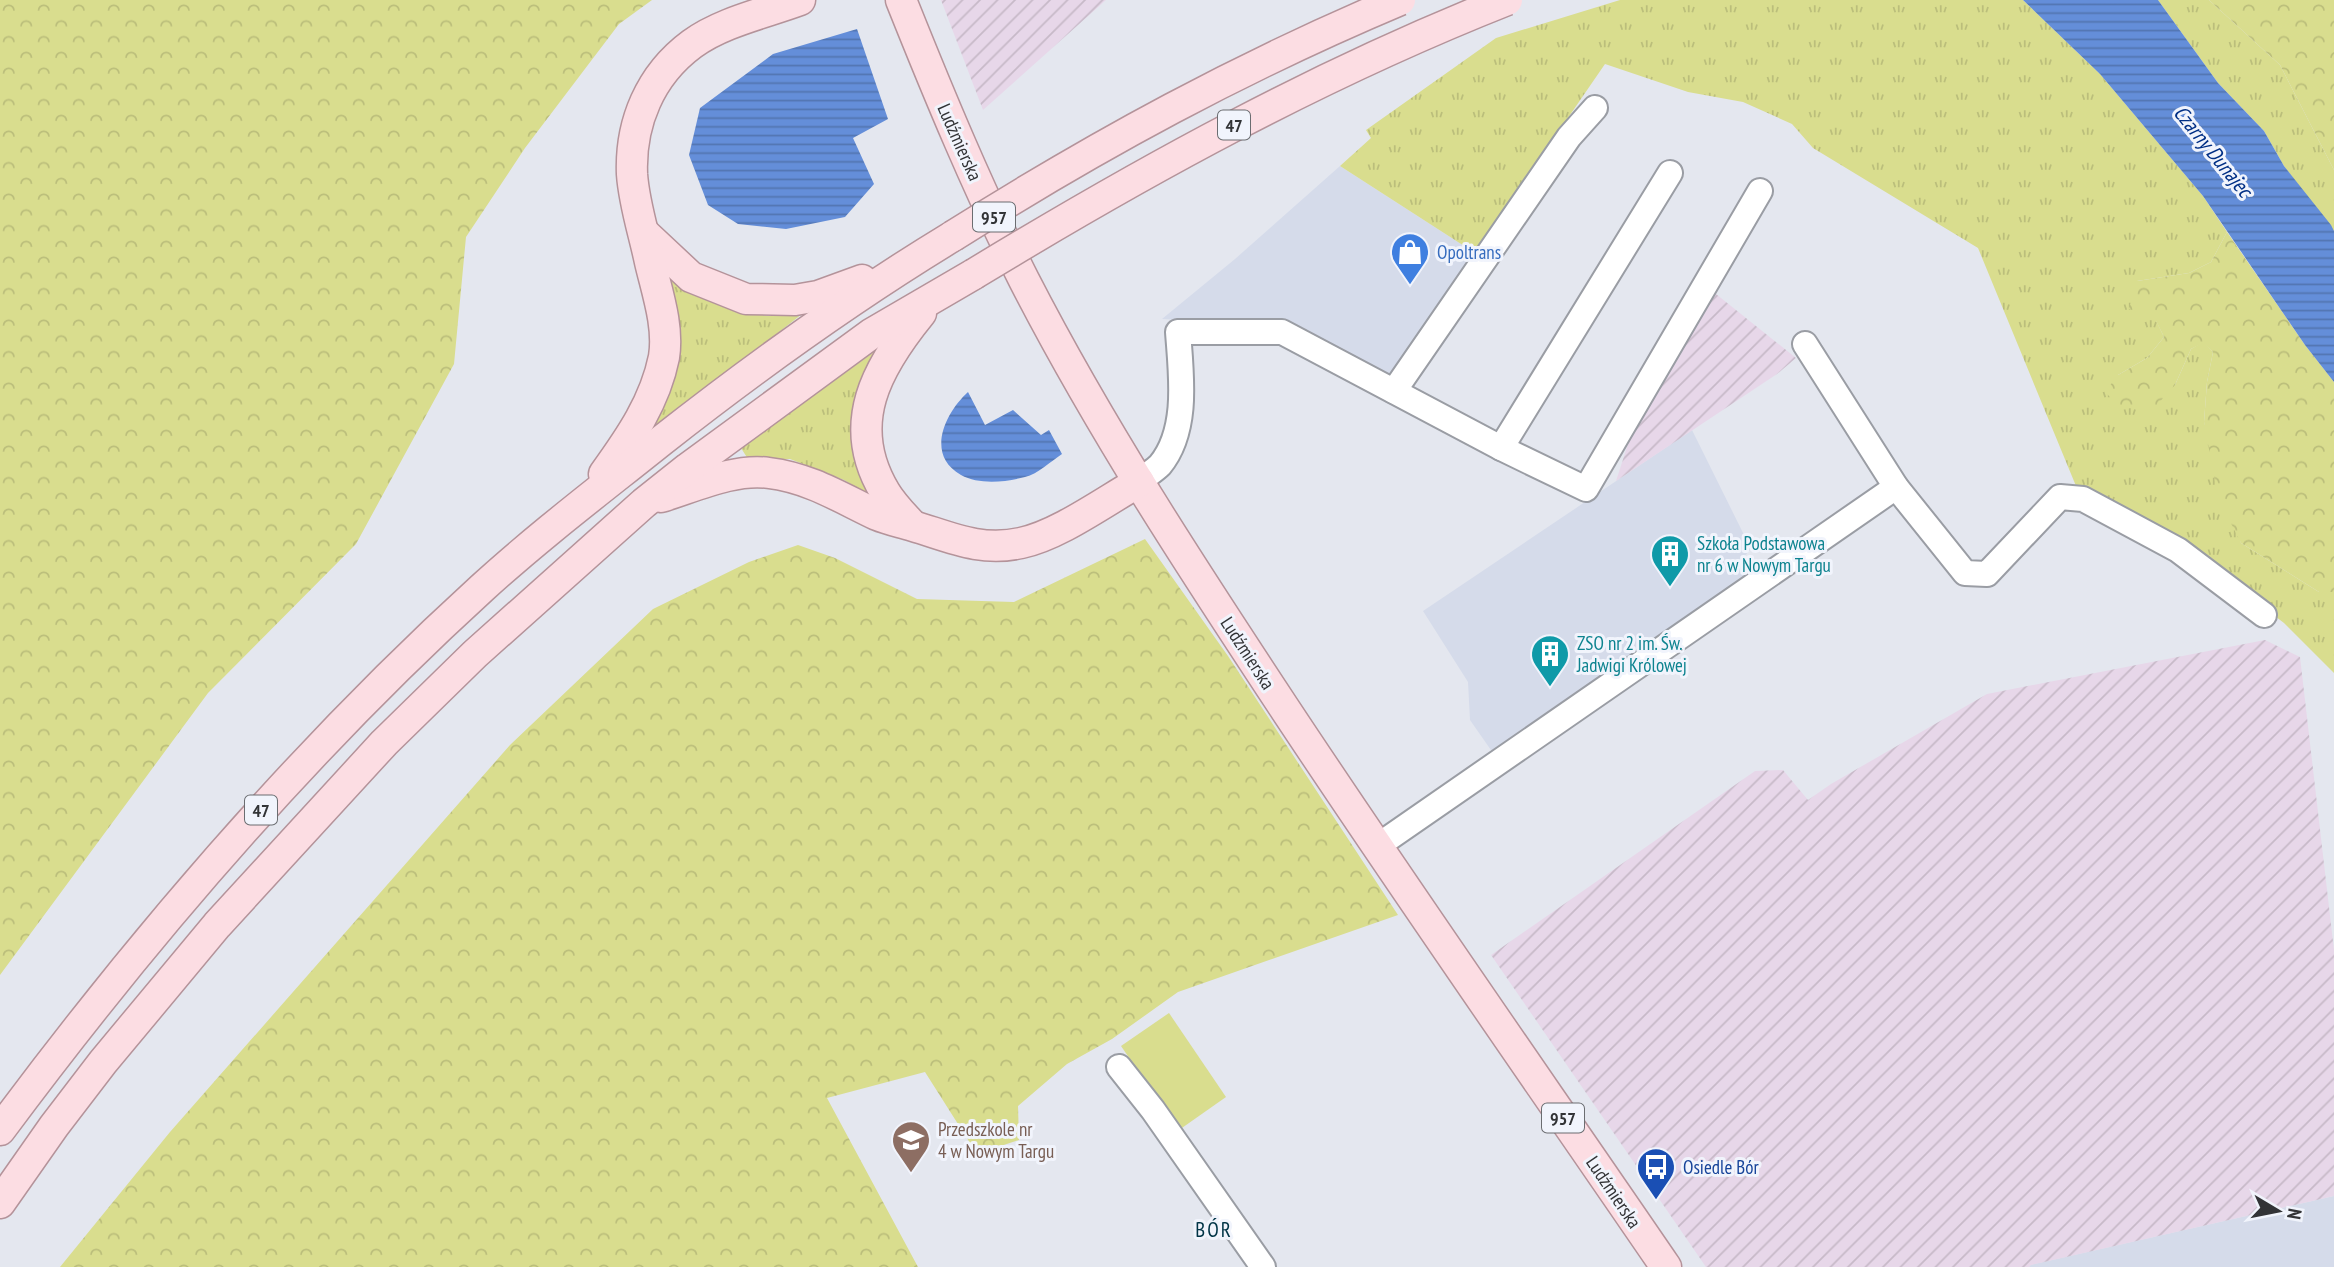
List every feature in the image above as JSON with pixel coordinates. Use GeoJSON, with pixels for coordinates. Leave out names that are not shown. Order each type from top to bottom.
{"type":"FeatureCollection","features":[{"type":"Feature","properties":{"kind":"main road"},"geometry":{"type":"LineString","coordinates":[[586,500],[637,428],[654,390],[664,355],[664,327],[636,206],[632,174],[633,142],[647,96],[661,74],[676,58],[705,37],[800,0]]}},
{"type":"Feature","properties":{"kind":"main road","name":"Ludźmierska"},"geometry":{"type":"LineString","coordinates":[[901,0],[959,143],[1023,278],[1139,482],[1376,847],[1666,1267]]}},
{"type":"Feature","properties":{"kind":"main road","name":"47"},"geometry":{"type":"LineString","coordinates":[[0,1130],[89,1011],[249,823],[364,701],[423,644],[485,586],[586,500],[739,380],[905,265],[1084,155],[1156,115],[1303,41],[1400,0]]}},
{"type":"Feature","properties":{"kind":"main road","name":"47"},"geometry":{"type":"LineString","coordinates":[[0,1203],[54,1126],[150,1004],[279,856],[384,743],[475,654],[644,503],[871,334],[1134,178],[1257,112],[1355,64],[1507,0]]}},
{"type":"Feature","properties":{"kind":"main road"},"geometry":{"type":"LineString","coordinates":[[644,233],[691,277],[746,299],[795,300],[818,296],[905,265]]}},
{"type":"Feature","properties":{"kind":"main road"},"geometry":{"type":"LineString","coordinates":[[912,525],[885,493],[873,469],[867,442],[866,417],[880,369],[895,344],[934,296]]}},
{"type":"Feature","properties":{"kind":"main road"},"geometry":{"type":"LineString","coordinates":[[644,503],[734,475],[767,472],[807,480],[894,522],[912,525],[932,534],[981,545],[1005,546],[1023,543],[1057,529],[1139,482]]}},
{"type":"Feature","properties":{"kind":"street"},"geometry":{"type":"LineString","coordinates":[[1394,391],[1569,136],[1595,108]]}},
{"type":"Feature","properties":{"kind":"street"},"geometry":{"type":"LineString","coordinates":[[1501,448],[1670,173]]}},
{"type":"Feature","properties":{"kind":"street"},"geometry":{"type":"LineString","coordinates":[[1139,482],[1160,465],[1172,443],[1181,385],[1178,332],[1282,332],[1501,448],[1586,489],[1759,191]]}},
{"type":"Feature","properties":{"kind":"street"},"geometry":{"type":"LineString","coordinates":[[1805,344],[1896,487],[1965,573],[1987,574],[2060,497],[2083,499],[2178,550],[2264,615]]}},
{"type":"Feature","properties":{"kind":"street"},"geometry":{"type":"LineString","coordinates":[[1376,847],[1896,487]]}},
{"type":"Feature","properties":{"kind":"street"},"geometry":{"type":"LineString","coordinates":[[1119,1068],[1153,1110],[1263,1267]]}},
{"type":"Feature","properties":{"kind":"shaded area"},"geometry":{"type":"Polygon","coordinates":[[[941,0],[1106,0],[983,110],[941,0]]]}},
{"type":"Feature","properties":{"kind":"shaded area"},"geometry":{"type":"Polygon","coordinates":[[[1340,166],[1475,253],[1391,380],[1294,326],[1162,319],[1235,259],[1340,166]]]}},
{"type":"Feature","properties":{"kind":"shaded area"},"geometry":{"type":"Polygon","coordinates":[[[1711,290],[1796,358],[1777,374],[1616,481],[1641,404],[1711,290]]]}},
{"type":"Feature","properties":{"kind":"shaded area"},"geometry":{"type":"Polygon","coordinates":[[[1692,430],[1751,549],[1742,559],[1755,576],[1493,753],[1470,720],[1468,682],[1423,611],[1692,430]]]}},
{"type":"Feature","properties":{"kind":"shaded area"},"geometry":{"type":"Polygon","coordinates":[[[2265,640],[2300,657],[2334,950],[2334,1196],[2029,1267],[1706,1267],[1491,955],[1755,771],[1783,770],[1808,800],[1987,694],[2265,640]]]}},
{"type":"Feature","properties":{"kind":"shaded area"},"geometry":{"type":"Polygon","coordinates":[[[2334,1196],[2334,1267],[2029,1267],[2030,1265],[2334,1196]]]}},
{"type":"Feature","properties":{"kind":"green space"},"geometry":{"type":"Polygon","coordinates":[[[0,0],[652,0],[619,24],[525,148],[466,237],[454,364],[356,544],[208,693],[0,975],[0,0]]]}},
{"type":"Feature","properties":{"kind":"green space"},"geometry":{"type":"Polygon","coordinates":[[[1620,0],[2023,0],[2100,74],[2203,196],[2227,232],[2211,262],[2189,273],[2137,281],[2164,337],[2147,358],[2118,375],[2175,385],[2191,349],[2203,342],[2213,352],[2207,382],[2204,422],[2241,543],[2319,592],[2334,592],[2334,673],[2284,623],[2226,579],[2167,537],[2076,486],[1978,248],[1813,148],[1792,124],[1743,102],[1688,92],[1605,64],[1475,253],[1340,166],[1371,138],[1366,130],[1496,38],[1620,0]]]}},
{"type":"Feature","properties":{"kind":"green space"},"geometry":{"type":"Polygon","coordinates":[[[2158,0],[2209,0],[2280,65],[2334,170],[2334,232],[2284,166],[2264,131],[2218,83],[2158,0]]]}},
{"type":"Feature","properties":{"kind":"green space"},"geometry":{"type":"Polygon","coordinates":[[[2209,0],[2334,0],[2334,170],[2280,65],[2209,0]]]}},
{"type":"Feature","properties":{"kind":"green space"},"geometry":{"type":"Polygon","coordinates":[[[2227,232],[2305,345],[2334,382],[2334,592],[2319,592],[2241,543],[2218,498],[2204,422],[2207,382],[2213,352],[2203,343],[2191,349],[2175,385],[2156,406],[2122,409],[2105,392],[2118,375],[2147,358],[2164,337],[2156,321],[2129,309],[2137,281],[2189,273],[2211,262],[2227,232]]]}},
{"type":"Feature","properties":{"kind":"green space"},"geometry":{"type":"Polygon","coordinates":[[[664,271],[730,308],[768,316],[802,314],[651,433],[663,403],[664,271]]]}},
{"type":"Feature","properties":{"kind":"green space"},"geometry":{"type":"Polygon","coordinates":[[[889,341],[854,418],[851,443],[874,498],[844,480],[790,459],[748,459],[741,448],[889,341]]]}},
{"type":"Feature","properties":{"kind":"green space"},"geometry":{"type":"Polygon","coordinates":[[[1145,539],[1228,656],[1398,915],[1178,992],[1112,1039],[1067,1064],[1018,1106],[1019,1140],[977,1154],[925,1072],[827,1098],[918,1267],[60,1267],[170,1132],[510,745],[653,609],[749,562],[798,545],[835,558],[917,599],[1014,602],[1145,539]]]}},
{"type":"Feature","properties":{"kind":"green space"},"geometry":{"type":"Polygon","coordinates":[[[1169,1013],[1226,1097],[1179,1130],[1121,1046],[1169,1013]]]}},
{"type":"Feature","properties":{"kind":"water","name":"Czarny Dunajec"},"geometry":{"type":"Polygon","coordinates":[[[2023,0],[2158,0],[2218,83],[2264,131],[2284,166],[2334,231],[2334,382],[2305,345],[2203,196],[2100,74],[2023,0]]]}},
{"type":"Feature","properties":{"kind":"water"},"geometry":{"type":"Polygon","coordinates":[[[857,29],[888,119],[853,138],[874,184],[845,217],[786,229],[738,224],[708,205],[689,155],[700,108],[773,54],[857,29]]]}},
{"type":"Feature","properties":{"kind":"water"},"geometry":{"type":"Polygon","coordinates":[[[968,392],[985,425],[1013,410],[1041,435],[1049,430],[1062,454],[1035,473],[1018,479],[984,481],[961,475],[950,467],[941,445],[946,422],[968,392]]]}},
{"type":"Feature","properties":{"kind":"place","name":"Opoltrans"},"geometry":{"type":"Point","coordinates":[1410,286]}},
{"type":"Feature","properties":{"kind":"place","name":"Szkoła Podstawowa nr 6 w Nowym Targu"},"geometry":{"type":"Point","coordinates":[1670,588]}},
{"type":"Feature","properties":{"kind":"place","name":"ZSO nr 2 im. Św. Jadwigi Królowej"},"geometry":{"type":"Point","coordinates":[1550,688]}},
{"type":"Feature","properties":{"kind":"place","name":"Przedszkole nr 4 w Nowym Targu"},"geometry":{"type":"Point","coordinates":[911,1174]}},
{"type":"Feature","properties":{"kind":"place","name":"Osiedle Bór"},"geometry":{"type":"Point","coordinates":[1656,1201]}},
{"type":"Feature","properties":{"kind":"district","name":"BÓR"},"geometry":{"type":"Point","coordinates":[1214,1229]}}]}
